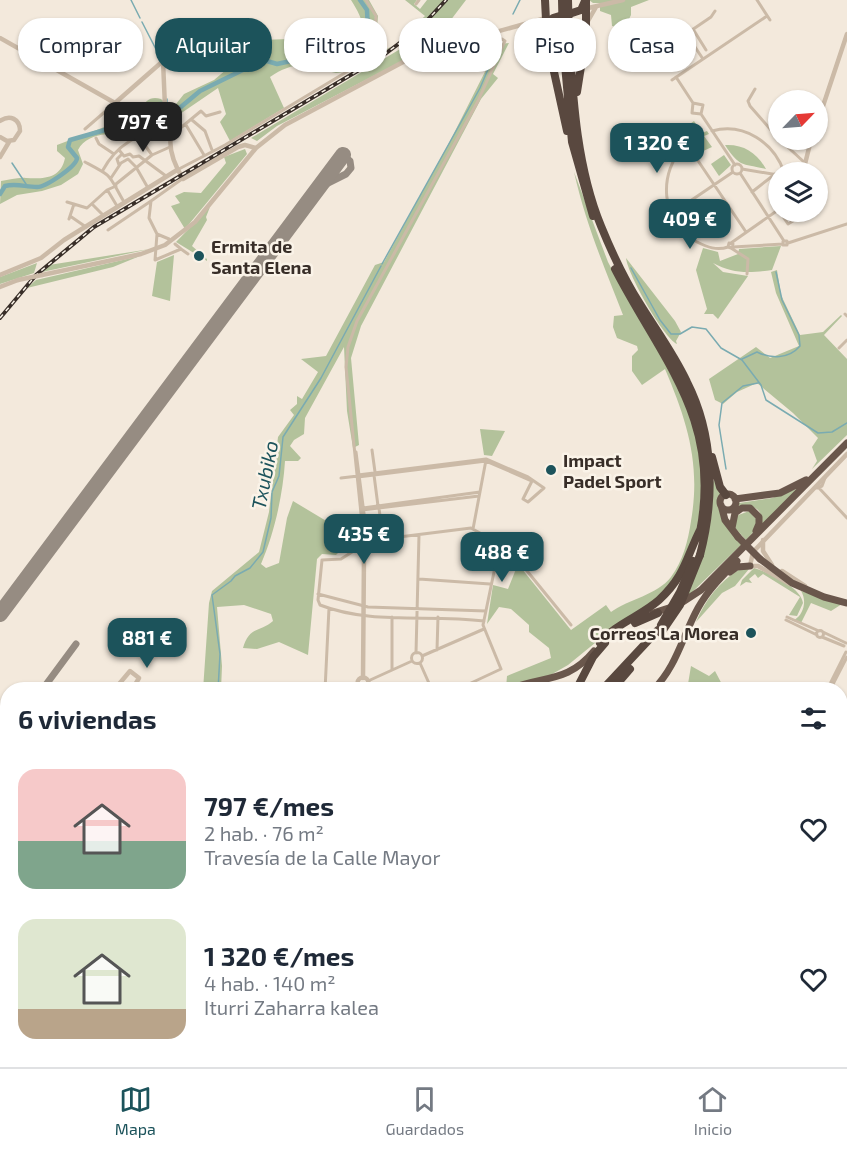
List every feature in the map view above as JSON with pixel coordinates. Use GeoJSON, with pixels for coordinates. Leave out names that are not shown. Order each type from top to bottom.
{"type":"FeatureCollection","features":[{"type":"Feature","properties":{"kind":"highway"},"geometry":{"type":"LineString","coordinates":[[562,0],[564,18]]}},
{"type":"Feature","properties":{"kind":"highway"},"geometry":{"type":"LineString","coordinates":[[567,18],[568,0]]}},
{"type":"Feature","properties":{"kind":"highway"},"geometry":{"type":"LineString","coordinates":[[547,14],[570,14],[589,6],[575,109]]}},
{"type":"Feature","properties":{"kind":"highway"},"geometry":{"type":"LineString","coordinates":[[555,72],[571,146],[586,194],[613,265],[633,304],[678,376],[694,413],[704,470],[698,555]]}},
{"type":"Feature","properties":{"kind":"highway"},"geometry":{"type":"LineString","coordinates":[[568,72],[572,142],[586,194]]}},
{"type":"Feature","properties":{"kind":"highway"},"geometry":{"type":"LineString","coordinates":[[570,72],[588,181],[600,223],[638,301],[688,382],[703,425],[720,487],[726,495],[735,499],[788,491],[825,465]]}},
{"type":"Feature","properties":{"kind":"highway"},"geometry":{"type":"LineString","coordinates":[[619,682],[687,591],[710,502],[710,475],[703,425]]}},
{"type":"Feature","properties":{"kind":"highway"},"geometry":{"type":"LineString","coordinates":[[580,682],[593,657],[611,637],[695,594],[728,564],[847,443]]}},
{"type":"Feature","properties":{"kind":"highway"},"geometry":{"type":"LineString","coordinates":[[660,682],[678,656],[693,618],[706,594],[847,449]]}},
{"type":"Feature","properties":{"kind":"highway"},"geometry":{"type":"LineString","coordinates":[[726,495],[720,500],[724,520],[738,536],[792,583],[821,594]]}},
{"type":"Feature","properties":{"kind":"highway"},"geometry":{"type":"LineString","coordinates":[[735,499],[729,520],[738,536]]}},
{"type":"Feature","properties":{"kind":"highway"},"geometry":{"type":"LineString","coordinates":[[721,505],[725,509],[731,509]]}},
{"type":"Feature","properties":{"kind":"highway"},"geometry":{"type":"LineString","coordinates":[[728,564],[758,529],[758,514],[750,508],[738,510],[733,516],[732,528]]}},
{"type":"Feature","properties":{"kind":"highway"},"geometry":{"type":"LineString","coordinates":[[535,682],[571,672],[582,664],[616,628],[648,609],[673,585],[691,555],[701,527]]}},
{"type":"Feature","properties":{"kind":"highway"},"geometry":{"type":"LineString","coordinates":[[706,594],[734,568],[750,566]]}},
{"type":"Feature","properties":{"kind":"highway"},"geometry":{"type":"LineString","coordinates":[[794,587],[847,599]]}},
{"type":"Feature","properties":{"kind":"highway"},"geometry":{"type":"LineString","coordinates":[[600,644],[624,626],[658,613]]}},
{"type":"Feature","properties":{"kind":"highway"},"geometry":{"type":"LineString","coordinates":[[610,682],[659,631]]}},
{"type":"Feature","properties":{"kind":"highway"},"geometry":{"type":"LineString","coordinates":[[615,682],[630,669]]}},
{"type":"Feature","properties":{"kind":"street"},"geometry":{"type":"LineString","coordinates":[[0,275],[33,262],[59,243],[166,176],[363,62],[375,31],[376,16],[366,0]]}},
{"type":"Feature","properties":{"kind":"street"},"geometry":{"type":"LineString","coordinates":[[589,6],[623,0]]}},
{"type":"Feature","properties":{"kind":"street"},"geometry":{"type":"LineString","coordinates":[[757,0],[769,18],[674,79],[693,103],[703,105],[701,114],[735,165],[739,164],[752,192],[768,216]]}},
{"type":"Feature","properties":{"kind":"street"},"geometry":{"type":"LineString","coordinates":[[696,27],[711,17],[715,11]]}},
{"type":"Feature","properties":{"kind":"street"},"geometry":{"type":"LineString","coordinates":[[696,34],[706,50]]}},
{"type":"Feature","properties":{"kind":"street"},"geometry":{"type":"LineString","coordinates":[[828,90],[847,34]]}},
{"type":"Feature","properties":{"kind":"street"},"geometry":{"type":"LineString","coordinates":[[0,38],[115,103],[130,120]]}},
{"type":"Feature","properties":{"kind":"street"},"geometry":{"type":"LineString","coordinates":[[696,49],[703,59]]}},
{"type":"Feature","properties":{"kind":"street"},"geometry":{"type":"LineString","coordinates":[[713,52],[717,57]]}},
{"type":"Feature","properties":{"kind":"street"},"geometry":{"type":"LineString","coordinates":[[0,287],[18,280],[156,249],[173,241],[195,222],[256,148],[285,125],[399,64]]}},
{"type":"Feature","properties":{"kind":"street"},"geometry":{"type":"LineString","coordinates":[[85,129],[155,68]]}},
{"type":"Feature","properties":{"kind":"street"},"geometry":{"type":"LineString","coordinates":[[164,72],[167,132],[177,170],[183,179]]}},
{"type":"Feature","properties":{"kind":"street"},"geometry":{"type":"LineString","coordinates":[[366,679],[364,509],[346,367],[352,332],[478,101],[491,72]]}},
{"type":"Feature","properties":{"kind":"street"},"geometry":{"type":"LineString","coordinates":[[755,89],[748,101],[768,126]]}},
{"type":"Feature","properties":{"kind":"street"},"geometry":{"type":"LineString","coordinates":[[693,103],[692,113],[701,114]]}},
{"type":"Feature","properties":{"kind":"street"},"geometry":{"type":"LineString","coordinates":[[103,170],[114,154],[129,139],[154,130],[167,132],[178,130],[201,111],[206,116],[220,112]]}},
{"type":"Feature","properties":{"kind":"street"},"geometry":{"type":"LineString","coordinates":[[0,121],[10,117],[19,123],[19,135],[10,141],[0,157]]}},
{"type":"Feature","properties":{"kind":"street"},"geometry":{"type":"LineString","coordinates":[[192,120],[205,131],[212,150]]}},
{"type":"Feature","properties":{"kind":"street"},"geometry":{"type":"LineString","coordinates":[[186,125],[204,155]]}},
{"type":"Feature","properties":{"kind":"street"},"geometry":{"type":"LineString","coordinates":[[712,131],[735,129],[754,135],[774,152],[779,162]]}},
{"type":"Feature","properties":{"kind":"street"},"geometry":{"type":"LineString","coordinates":[[678,131],[746,232]]}},
{"type":"Feature","properties":{"kind":"street"},"geometry":{"type":"LineString","coordinates":[[139,137],[152,155]]}},
{"type":"Feature","properties":{"kind":"street"},"geometry":{"type":"LineString","coordinates":[[0,145],[1,138],[10,141]]}},
{"type":"Feature","properties":{"kind":"street"},"geometry":{"type":"LineString","coordinates":[[96,138],[99,144],[114,154]]}},
{"type":"Feature","properties":{"kind":"street"},"geometry":{"type":"LineString","coordinates":[[686,144],[675,157],[667,178],[666,195],[671,214],[688,237],[707,247],[785,242],[847,224]]}},
{"type":"Feature","properties":{"kind":"street"},"geometry":{"type":"LineString","coordinates":[[66,202],[87,208],[152,155],[171,145]]}},
{"type":"Feature","properties":{"kind":"street"},"geometry":{"type":"LineString","coordinates":[[108,230],[183,179],[238,147],[245,145],[256,148]]}},
{"type":"Feature","properties":{"kind":"street"},"geometry":{"type":"LineString","coordinates":[[119,150],[122,154]]}},
{"type":"Feature","properties":{"kind":"street"},"geometry":{"type":"LineString","coordinates":[[787,150],[797,162]]}},
{"type":"Feature","properties":{"kind":"street"},"geometry":{"type":"LineString","coordinates":[[119,165],[117,159],[122,154],[130,154],[148,188]]}},
{"type":"Feature","properties":{"kind":"street"},"geometry":{"type":"LineString","coordinates":[[111,178],[119,165],[139,156],[166,176]]}},
{"type":"Feature","properties":{"kind":"street"},"geometry":{"type":"LineString","coordinates":[[85,162],[103,170],[111,178],[124,204]]}},
{"type":"Feature","properties":{"kind":"street"},"geometry":{"type":"LineString","coordinates":[[733,172],[735,165]]}},
{"type":"Feature","properties":{"kind":"street"},"geometry":{"type":"LineString","coordinates":[[671,214],[733,172],[768,173]]}},
{"type":"Feature","properties":{"kind":"street"},"geometry":{"type":"LineString","coordinates":[[752,192],[768,180]]}},
{"type":"Feature","properties":{"kind":"street"},"geometry":{"type":"LineString","coordinates":[[108,191],[118,208]]}},
{"type":"Feature","properties":{"kind":"street"},"geometry":{"type":"LineString","coordinates":[[151,201],[150,218],[157,234],[155,260],[181,249]]}},
{"type":"Feature","properties":{"kind":"street"},"geometry":{"type":"LineString","coordinates":[[74,204],[69,218],[86,226]]}},
{"type":"Feature","properties":{"kind":"street"},"geometry":{"type":"LineString","coordinates":[[92,204],[104,216]]}},
{"type":"Feature","properties":{"kind":"street"},"geometry":{"type":"LineString","coordinates":[[688,237],[730,209]]}},
{"type":"Feature","properties":{"kind":"street"},"geometry":{"type":"LineString","coordinates":[[732,246],[746,232],[768,218]]}},
{"type":"Feature","properties":{"kind":"street"},"geometry":{"type":"LineString","coordinates":[[772,222],[785,242]]}},
{"type":"Feature","properties":{"kind":"street"},"geometry":{"type":"LineString","coordinates":[[157,234],[169,239]]}},
{"type":"Feature","properties":{"kind":"street"},"geometry":{"type":"LineString","coordinates":[[175,244],[188,254]]}},
{"type":"Feature","properties":{"kind":"street"},"geometry":{"type":"LineString","coordinates":[[732,246],[749,260],[747,274]]}},
{"type":"Feature","properties":{"kind":"street"},"geometry":{"type":"LineString","coordinates":[[840,348],[847,340]]}},
{"type":"Feature","properties":{"kind":"street"},"geometry":{"type":"LineString","coordinates":[[372,450],[383,539]]}},
{"type":"Feature","properties":{"kind":"street"},"geometry":{"type":"LineString","coordinates":[[794,587],[758,566],[750,566],[753,552],[847,454]]}},
{"type":"Feature","properties":{"kind":"street"},"geometry":{"type":"LineString","coordinates":[[473,530],[486,460]]}},
{"type":"Feature","properties":{"kind":"street"},"geometry":{"type":"LineString","coordinates":[[341,478],[486,460],[532,481],[544,489],[531,502],[523,499],[532,481]]}},
{"type":"Feature","properties":{"kind":"street"},"geometry":{"type":"LineString","coordinates":[[826,475],[824,484],[831,498],[847,518]]}},
{"type":"Feature","properties":{"kind":"street"},"geometry":{"type":"LineString","coordinates":[[816,488],[824,484]]}},
{"type":"Feature","properties":{"kind":"street"},"geometry":{"type":"LineString","coordinates":[[816,488],[831,498]]}},
{"type":"Feature","properties":{"kind":"street"},"geometry":{"type":"LineString","coordinates":[[364,509],[480,494]]}},
{"type":"Feature","properties":{"kind":"street"},"geometry":{"type":"LineString","coordinates":[[484,621],[438,617],[364,617],[329,608],[318,603],[322,560],[341,559],[365,545],[383,539],[473,530],[500,543],[517,558],[571,626]]}},
{"type":"Feature","properties":{"kind":"street"},"geometry":{"type":"LineString","coordinates":[[412,661],[416,653],[419,607],[419,534]]}},
{"type":"Feature","properties":{"kind":"street"},"geometry":{"type":"LineString","coordinates":[[764,539],[763,551],[770,562],[821,594]]}},
{"type":"Feature","properties":{"kind":"street"},"geometry":{"type":"LineString","coordinates":[[474,682],[501,669],[484,629],[490,584],[500,543]]}},
{"type":"Feature","properties":{"kind":"street"},"geometry":{"type":"LineString","coordinates":[[364,553],[370,551],[365,545]]}},
{"type":"Feature","properties":{"kind":"street"},"geometry":{"type":"LineString","coordinates":[[419,579],[490,584]]}},
{"type":"Feature","properties":{"kind":"street"},"geometry":{"type":"LineString","coordinates":[[318,594],[364,606],[486,611]]}},
{"type":"Feature","properties":{"kind":"street"},"geometry":{"type":"LineString","coordinates":[[325,682],[329,608]]}},
{"type":"Feature","properties":{"kind":"street"},"geometry":{"type":"LineString","coordinates":[[392,617],[392,670]]}},
{"type":"Feature","properties":{"kind":"street"},"geometry":{"type":"LineString","coordinates":[[437,650],[438,617]]}},
{"type":"Feature","properties":{"kind":"street"},"geometry":{"type":"LineString","coordinates":[[787,619],[822,637],[846,644]]}},
{"type":"Feature","properties":{"kind":"street"},"geometry":{"type":"LineString","coordinates":[[416,653],[422,656],[484,629]]}},
{"type":"Feature","properties":{"kind":"street"},"geometry":{"type":"LineString","coordinates":[[818,633],[824,632],[846,644]]}},
{"type":"Feature","properties":{"kind":"street"},"geometry":{"type":"LineString","coordinates":[[822,637],[824,632]]}},
{"type":"Feature","properties":{"kind":"street"},"geometry":{"type":"LineString","coordinates":[[832,682],[847,654],[846,644]]}},
{"type":"Feature","properties":{"kind":"street"},"geometry":{"type":"LineString","coordinates":[[422,656],[420,663],[428,682]]}},
{"type":"Feature","properties":{"kind":"street"},"geometry":{"type":"LineString","coordinates":[[357,682],[412,661],[420,663]]}},
{"type":"Feature","properties":{"kind":"street"},"geometry":{"type":"LineString","coordinates":[[121,682],[130,671],[139,678],[137,682]]}},
{"type":"Feature","properties":{"kind":"street"},"geometry":{"type":"LineString","coordinates":[[0,914],[0,922]]}},
{"type":"Feature","properties":{"kind":"green space"},"geometry":{"type":"Polygon","coordinates":[[[351,0],[369,0],[378,18],[360,17],[351,0]]]}},
{"type":"Feature","properties":{"kind":"green space"},"geometry":{"type":"Polygon","coordinates":[[[405,0],[417,0],[414,4],[420,9],[427,0],[466,0],[452,18],[423,18],[425,16],[405,0]]]}},
{"type":"Feature","properties":{"kind":"green space"},"geometry":{"type":"Polygon","coordinates":[[[589,0],[649,0],[631,7],[630,18],[611,18],[611,15],[600,11],[600,3],[593,3],[589,0]]]}},
{"type":"Feature","properties":{"kind":"green space"},"geometry":{"type":"Polygon","coordinates":[[[284,39],[284,69],[270,77],[284,108],[230,141],[220,122],[226,114],[218,88],[180,114],[173,116],[155,111],[146,116],[140,131],[106,134],[90,139],[78,150],[83,164],[78,174],[61,185],[17,195],[0,204],[1,181],[45,178],[55,174],[60,170],[65,158],[57,151],[57,145],[107,126],[132,126],[143,106],[150,99],[161,99],[172,109],[184,94],[214,80],[223,72],[272,72],[272,40],[284,39]]]}},
{"type":"Feature","properties":{"kind":"green space"},"geometry":{"type":"Polygon","coordinates":[[[509,43],[502,57],[502,44],[509,43]]]}},
{"type":"Feature","properties":{"kind":"green space"},"geometry":{"type":"Polygon","coordinates":[[[399,50],[399,63],[387,69],[387,57],[399,50]]]}},
{"type":"Feature","properties":{"kind":"green space"},"geometry":{"type":"Polygon","coordinates":[[[362,72],[381,72],[277,126],[257,141],[251,138],[362,72]]]}},
{"type":"Feature","properties":{"kind":"green space"},"geometry":{"type":"Polygon","coordinates":[[[485,72],[494,72],[493,74],[498,78],[481,99],[361,326],[351,358],[359,445],[353,448],[347,411],[344,347],[305,418],[304,434],[294,440],[290,446],[301,458],[298,461],[285,461],[277,514],[261,564],[266,568],[279,563],[287,518],[293,501],[328,522],[340,551],[336,555],[322,554],[317,559],[308,655],[279,642],[257,649],[243,648],[252,633],[273,621],[271,614],[244,605],[217,607],[221,682],[204,682],[209,603],[212,591],[259,552],[269,512],[278,437],[294,415],[290,410],[297,404],[297,396],[302,399],[318,372],[301,359],[326,356],[375,265],[384,262],[485,72]]]}},
{"type":"Feature","properties":{"kind":"green space"},"geometry":{"type":"Polygon","coordinates":[[[694,121],[702,133],[707,131],[709,134],[704,136],[712,147],[701,152],[693,141],[689,144],[687,142],[691,138],[684,128],[694,121]]]}},
{"type":"Feature","properties":{"kind":"green space"},"geometry":{"type":"Polygon","coordinates":[[[725,145],[744,148],[758,158],[766,169],[738,161],[725,145]]]}},
{"type":"Feature","properties":{"kind":"green space"},"geometry":{"type":"Polygon","coordinates":[[[245,149],[247,154],[185,229],[171,206],[180,203],[175,196],[184,192],[201,193],[226,163],[224,157],[245,149]]]}},
{"type":"Feature","properties":{"kind":"green space"},"geometry":{"type":"Polygon","coordinates":[[[724,155],[731,165],[719,176],[711,164],[724,155]]]}},
{"type":"Feature","properties":{"kind":"green space"},"geometry":{"type":"Polygon","coordinates":[[[574,172],[608,262],[676,378],[694,424],[703,478],[698,526],[678,575],[649,606],[606,634],[568,665],[547,677],[528,682],[506,682],[507,676],[551,658],[549,648],[529,632],[529,625],[511,609],[499,607],[487,624],[493,585],[508,589],[518,564],[571,630],[606,605],[611,612],[651,593],[665,583],[682,558],[691,521],[694,500],[693,462],[680,407],[665,369],[642,385],[632,371],[632,356],[638,350],[637,346],[617,338],[613,327],[614,316],[623,315],[602,262],[574,172]]]}},
{"type":"Feature","properties":{"kind":"green space"},"geometry":{"type":"Polygon","coordinates":[[[210,207],[207,220],[192,246],[207,261],[176,242],[210,207]]]}},
{"type":"Feature","properties":{"kind":"green space"},"geometry":{"type":"Polygon","coordinates":[[[781,246],[772,270],[741,272],[713,263],[723,272],[748,276],[718,319],[713,314],[704,314],[707,309],[696,270],[703,248],[718,252],[720,261],[738,254],[739,249],[781,246]]]}},
{"type":"Feature","properties":{"kind":"green space"},"geometry":{"type":"Polygon","coordinates":[[[150,249],[42,272],[49,265],[150,249]]]}},
{"type":"Feature","properties":{"kind":"green space"},"geometry":{"type":"Polygon","coordinates":[[[174,255],[170,301],[152,296],[157,262],[174,255]]]}},
{"type":"Feature","properties":{"kind":"green space"},"geometry":{"type":"Polygon","coordinates":[[[140,256],[113,267],[27,288],[36,280],[140,256]]]}},
{"type":"Feature","properties":{"kind":"green space"},"geometry":{"type":"Polygon","coordinates":[[[626,258],[675,321],[681,332],[676,341],[677,344],[663,330],[647,305],[626,258]]]}},
{"type":"Feature","properties":{"kind":"green space"},"geometry":{"type":"Polygon","coordinates":[[[37,263],[34,273],[0,284],[0,277],[37,263]]]}},
{"type":"Feature","properties":{"kind":"green space"},"geometry":{"type":"Polygon","coordinates":[[[777,270],[781,295],[800,335],[823,332],[842,316],[824,335],[847,359],[847,435],[812,469],[817,461],[812,447],[818,438],[793,413],[757,383],[737,392],[723,404],[715,400],[709,379],[756,347],[770,358],[799,346],[776,293],[771,272],[777,270]]]}},
{"type":"Feature","properties":{"kind":"green space"},"geometry":{"type":"Polygon","coordinates":[[[480,429],[505,431],[492,456],[484,455],[480,429]]]}},
{"type":"Feature","properties":{"kind":"green space"},"geometry":{"type":"Polygon","coordinates":[[[715,475],[722,495],[719,506],[742,544],[687,597],[715,475]]]}},
{"type":"Feature","properties":{"kind":"green space"},"geometry":{"type":"Polygon","coordinates":[[[799,488],[761,526],[762,520],[757,509],[750,506],[739,506],[739,503],[772,498],[799,488]]]}},
{"type":"Feature","properties":{"kind":"green space"},"geometry":{"type":"Polygon","coordinates":[[[749,511],[757,520],[755,530],[746,540],[735,528],[736,516],[749,511]]]}},
{"type":"Feature","properties":{"kind":"green space"},"geometry":{"type":"Polygon","coordinates":[[[754,568],[775,577],[796,591],[801,597],[803,603],[797,616],[789,615],[800,597],[763,574],[758,578],[755,574],[749,579],[752,583],[746,582],[740,586],[742,580],[754,568]]]}},
{"type":"Feature","properties":{"kind":"green space"},"geometry":{"type":"Polygon","coordinates":[[[740,569],[749,569],[735,586],[722,593],[696,622],[714,592],[740,569]]]}},
{"type":"Feature","properties":{"kind":"green space"},"geometry":{"type":"Polygon","coordinates":[[[801,591],[842,604],[831,611],[811,603],[801,623],[794,620],[804,607],[801,591]]]}},
{"type":"Feature","properties":{"kind":"green space"},"geometry":{"type":"Polygon","coordinates":[[[691,666],[709,676],[715,671],[721,682],[688,682],[691,666]]]}},
{"type":"Feature","properties":{"kind":"waterway"},"geometry":{"type":"LineString","coordinates":[[131,0],[140,18]]}},
{"type":"Feature","properties":{"kind":"waterway"},"geometry":{"type":"LineString","coordinates":[[0,194],[5,186],[37,187],[54,180],[67,171],[77,158],[68,147],[70,140],[112,128],[138,128],[152,106],[162,104],[169,110],[176,111],[200,91],[259,62],[267,61],[277,64],[300,59],[337,68],[350,63],[365,42],[368,30],[367,10],[360,0]]}},
{"type":"Feature","properties":{"kind":"waterway","name":"Txubiko"},"geometry":{"type":"LineString","coordinates":[[513,14],[520,0]]}},
{"type":"Feature","properties":{"kind":"waterway"},"geometry":{"type":"LineString","coordinates":[[143,24],[155,47]]}},
{"type":"Feature","properties":{"kind":"waterway","name":"Txubiko"},"geometry":{"type":"LineString","coordinates":[[382,264],[487,72]]}},
{"type":"Feature","properties":{"kind":"waterway"},"geometry":{"type":"LineString","coordinates":[[167,99],[167,107]]}},
{"type":"Feature","properties":{"kind":"waterway"},"geometry":{"type":"LineString","coordinates":[[12,163],[26,184]]}},
{"type":"Feature","properties":{"kind":"waterway","name":"Txubiko"},"geometry":{"type":"LineString","coordinates":[[218,682],[220,654],[212,595],[235,576],[250,568],[263,552],[271,518],[272,492],[279,476],[283,437],[321,378],[381,266]]}},
{"type":"Feature","properties":{"kind":"waterway"},"geometry":{"type":"LineString","coordinates":[[631,268],[660,320],[671,334],[680,334],[692,327],[706,329],[721,348],[742,360],[761,385],[766,400],[818,433],[832,432],[847,423]]}},
{"type":"Feature","properties":{"kind":"waterway"},"geometry":{"type":"LineString","coordinates":[[742,359],[757,352],[774,357],[785,355],[800,346],[799,335],[782,300],[776,272]]}},
{"type":"Feature","properties":{"kind":"waterway"},"geometry":{"type":"LineString","coordinates":[[726,469],[719,425],[722,403],[743,386],[758,383]]}},
{"type":"Feature","properties":{"kind":"taxiway"},"geometry":{"type":"LineString","coordinates":[[318,188],[346,174],[351,168],[350,161],[345,157],[337,158],[331,171]]}},
{"type":"Feature","properties":{"kind":"taxiway"},"geometry":{"type":"LineString","coordinates":[[48,682],[76,644]]}},
{"type":"Feature","properties":{"kind":"runway"},"geometry":{"type":"LineString","coordinates":[[0,614],[343,155]]}},
{"type":"Feature","properties":{"kind":"railway"},"geometry":{"type":"LineString","coordinates":[[0,318],[36,275],[94,227],[381,57],[421,27],[446,0]]}},
{"type":"Feature","properties":{"kind":"place","name":"Ermita de Santa Elena"},"geometry":{"type":"Point","coordinates":[199,256]}},
{"type":"Feature","properties":{"kind":"place","name":"Impact Padel Sport"},"geometry":{"type":"Point","coordinates":[551,470]}},
{"type":"Feature","properties":{"kind":"place","name":"Correos La Morea"},"geometry":{"type":"Point","coordinates":[751,633]}}]}
